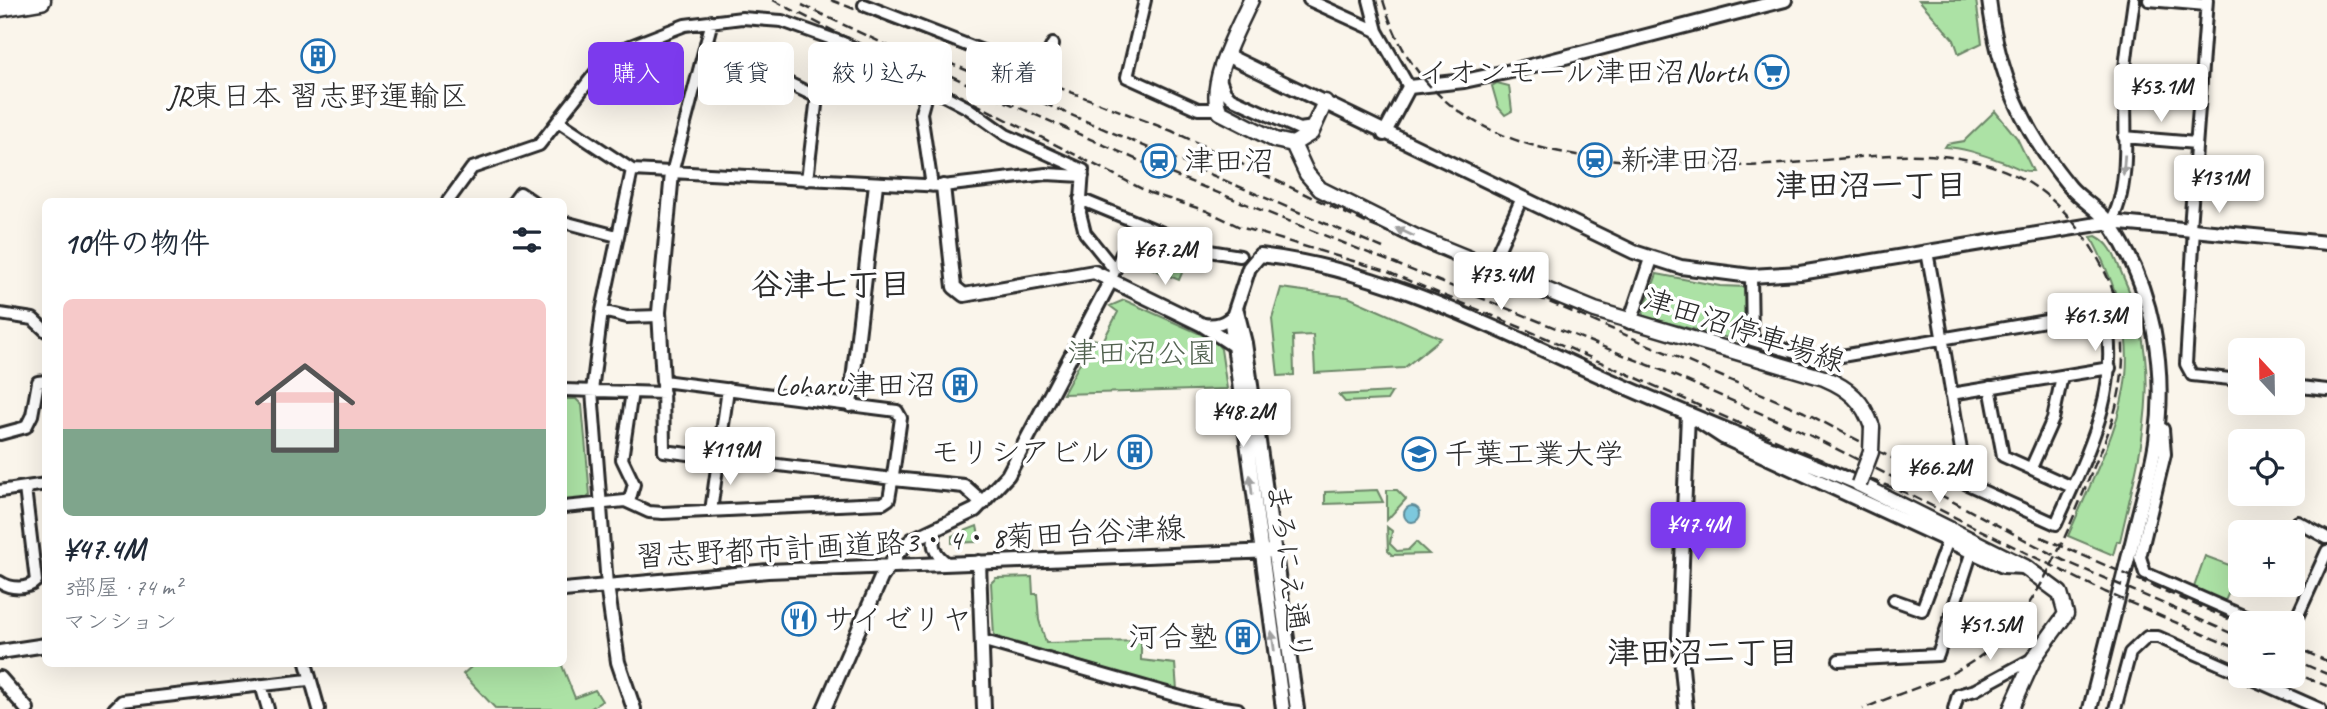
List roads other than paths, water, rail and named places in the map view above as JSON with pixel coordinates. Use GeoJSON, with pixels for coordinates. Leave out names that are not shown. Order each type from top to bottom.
{"type":"FeatureCollection","features":[{"type":"Feature","properties":{"kind":"highway"},"geometry":{"type":"LineString","coordinates":[[0,7],[41,0]]}},
{"type":"Feature","properties":{"kind":"main road"},"geometry":{"type":"LineString","coordinates":[[1251,0],[1219,76],[1217,109],[1228,118],[1293,144],[1306,137],[1325,102]]}},
{"type":"Feature","properties":{"kind":"main road","name":"津田沼停車場線"},"geometry":{"type":"LineString","coordinates":[[1293,144],[1311,180],[1326,193],[1490,269],[1630,322],[1824,378],[1854,394],[1868,415],[1873,439],[1868,465],[1859,484]]}},
{"type":"Feature","properties":{"kind":"main road"},"geometry":{"type":"LineString","coordinates":[[1859,484],[2025,567],[2052,584],[2064,600],[2067,608],[2061,622],[2034,658],[2011,709]]}},
{"type":"Feature","properties":{"kind":"street"},"geometry":{"type":"LineString","coordinates":[[1145,0],[1127,77],[1198,109],[1217,109]]}},
{"type":"Feature","properties":{"kind":"street"},"geometry":{"type":"LineString","coordinates":[[1309,0],[1377,31]]}},
{"type":"Feature","properties":{"kind":"street"},"geometry":{"type":"LineString","coordinates":[[1369,0],[1377,31],[1409,87]]}},
{"type":"Feature","properties":{"kind":"street"},"geometry":{"type":"LineString","coordinates":[[1409,87],[1464,82],[1785,0]]}},
{"type":"Feature","properties":{"kind":"street"},"geometry":{"type":"LineString","coordinates":[[1989,0],[2002,72],[2024,121],[2072,189],[2110,222],[2122,241],[2144,293],[2154,331],[2160,383],[2156,442],[2090,709]]}},
{"type":"Feature","properties":{"kind":"street"},"geometry":{"type":"LineString","coordinates":[[2110,222],[2117,209],[2126,163],[2126,66],[2134,0]]}},
{"type":"Feature","properties":{"kind":"street"},"geometry":{"type":"LineString","coordinates":[[2149,0],[2206,2],[2196,143],[2186,364],[2192,375],[2228,379]]}},
{"type":"Feature","properties":{"kind":"street"},"geometry":{"type":"LineString","coordinates":[[863,5],[966,45]]}},
{"type":"Feature","properties":{"kind":"street"},"geometry":{"type":"LineString","coordinates":[[449,198],[472,168],[539,145],[610,54],[655,34],[712,21],[765,18],[782,21],[840,42]]}},
{"type":"Feature","properties":{"kind":"street"},"geometry":{"type":"LineString","coordinates":[[706,42],[712,21]]}},
{"type":"Feature","properties":{"kind":"street"},"geometry":{"type":"LineString","coordinates":[[1226,55],[1521,200],[1651,258],[1721,274],[1752,276],[1800,273],[2110,222],[2327,243]]}},
{"type":"Feature","properties":{"kind":"street"},"geometry":{"type":"LineString","coordinates":[[698,74],[672,173],[659,316],[664,387],[664,451],[964,486],[983,503]]}},
{"type":"Feature","properties":{"kind":"street"},"geometry":{"type":"LineString","coordinates":[[1219,76],[1225,92],[1231,98],[1299,129],[1314,126]]}},
{"type":"Feature","properties":{"kind":"street"},"geometry":{"type":"LineString","coordinates":[[794,86],[817,97],[807,180]]}},
{"type":"Feature","properties":{"kind":"street"},"geometry":{"type":"LineString","coordinates":[[1384,134],[1409,87]]}},
{"type":"Feature","properties":{"kind":"street"},"geometry":{"type":"LineString","coordinates":[[952,100],[1006,135],[1083,170],[1080,213],[1085,233],[1113,274]]}},
{"type":"Feature","properties":{"kind":"street"},"geometry":{"type":"LineString","coordinates":[[923,105],[921,113],[938,186],[954,287],[964,295],[1094,272],[1113,274],[1233,345]]}},
{"type":"Feature","properties":{"kind":"street"},"geometry":{"type":"LineString","coordinates":[[558,121],[632,170],[938,186],[1046,174],[1083,176]]}},
{"type":"Feature","properties":{"kind":"street"},"geometry":{"type":"LineString","coordinates":[[2124,137],[2196,143]]}},
{"type":"Feature","properties":{"kind":"street"},"geometry":{"type":"LineString","coordinates":[[632,170],[602,311],[593,391],[607,585],[618,662],[634,709]]}},
{"type":"Feature","properties":{"kind":"street"},"geometry":{"type":"LineString","coordinates":[[850,405],[876,184]]}},
{"type":"Feature","properties":{"kind":"street"},"geometry":{"type":"LineString","coordinates":[[1080,199],[1203,250],[1260,255],[1363,274],[1466,315],[1688,414],[1726,427],[1859,484]]}},
{"type":"Feature","properties":{"kind":"street"},"geometry":{"type":"LineString","coordinates":[[1490,269],[1521,200]]}},
{"type":"Feature","properties":{"kind":"street"},"geometry":{"type":"LineString","coordinates":[[567,223],[617,236]]}},
{"type":"Feature","properties":{"kind":"street"},"geometry":{"type":"LineString","coordinates":[[824,709],[890,565],[906,544],[967,515],[983,503],[1013,467],[1113,274],[1131,233],[1143,225]]}},
{"type":"Feature","properties":{"kind":"street"},"geometry":{"type":"LineString","coordinates":[[1217,251],[1240,256],[1247,261],[1249,268]]}},
{"type":"Feature","properties":{"kind":"street"},"geometry":{"type":"LineString","coordinates":[[1752,276],[1751,337],[1754,342],[1824,359],[1942,338],[2104,311],[2110,337],[2110,368],[2101,420],[2056,524],[1967,484],[1951,394],[1942,338],[1927,252]]}},
{"type":"Feature","properties":{"kind":"street"},"geometry":{"type":"LineString","coordinates":[[1249,268],[1260,255]]}},
{"type":"Feature","properties":{"kind":"street"},"geometry":{"type":"LineString","coordinates":[[1630,322],[1651,258]]}},
{"type":"Feature","properties":{"kind":"street","name":"まろにえ通り"},"geometry":{"type":"LineString","coordinates":[[1249,268],[1231,323],[1233,345],[1267,552],[1297,709]]}},
{"type":"Feature","properties":{"kind":"street"},"geometry":{"type":"LineString","coordinates":[[602,311],[627,317],[659,316]]}},
{"type":"Feature","properties":{"kind":"street"},"geometry":{"type":"LineString","coordinates":[[1201,324],[1214,326],[1227,321],[1237,311]]}},
{"type":"Feature","properties":{"kind":"street","name":"まろにえ通り"},"geometry":{"type":"LineString","coordinates":[[1237,311],[1245,343],[1283,709]]}},
{"type":"Feature","properties":{"kind":"street"},"geometry":{"type":"LineString","coordinates":[[0,314],[33,319],[42,327]]}},
{"type":"Feature","properties":{"kind":"street"},"geometry":{"type":"LineString","coordinates":[[1951,394],[2110,368]]}},
{"type":"Feature","properties":{"kind":"street"},"geometry":{"type":"LineString","coordinates":[[2031,468],[2053,419],[2062,376]]}},
{"type":"Feature","properties":{"kind":"street"},"geometry":{"type":"LineString","coordinates":[[0,434],[26,428],[32,415],[38,382],[42,382]]}},
{"type":"Feature","properties":{"kind":"street"},"geometry":{"type":"LineString","coordinates":[[2160,383],[2165,392],[2162,443],[2165,454],[2140,557],[2145,573],[2232,611]]}},
{"type":"Feature","properties":{"kind":"street"},"geometry":{"type":"LineString","coordinates":[[567,390],[632,392],[664,387],[728,389],[897,411],[901,418],[889,499],[883,503],[663,513],[649,512],[629,502],[567,507]]}},
{"type":"Feature","properties":{"kind":"street"},"geometry":{"type":"LineString","coordinates":[[1990,387],[2001,452],[2073,487]]}},
{"type":"Feature","properties":{"kind":"street"},"geometry":{"type":"LineString","coordinates":[[2305,387],[2327,390]]}},
{"type":"Feature","properties":{"kind":"street"},"geometry":{"type":"LineString","coordinates":[[711,511],[728,389]]}},
{"type":"Feature","properties":{"kind":"street"},"geometry":{"type":"LineString","coordinates":[[629,502],[634,484],[622,459],[632,392]]}},
{"type":"Feature","properties":{"kind":"street"},"geometry":{"type":"LineString","coordinates":[[1688,414],[1723,437],[2003,566],[2025,567]]}},
{"type":"Feature","properties":{"kind":"street"},"geometry":{"type":"LineString","coordinates":[[1686,709],[1679,637],[1688,414]]}},
{"type":"Feature","properties":{"kind":"street"},"geometry":{"type":"LineString","coordinates":[[32,415],[42,415]]}},
{"type":"Feature","properties":{"kind":"street"},"geometry":{"type":"LineString","coordinates":[[0,491],[42,485]]}},
{"type":"Feature","properties":{"kind":"street"},"geometry":{"type":"LineString","coordinates":[[0,582],[10,588],[32,585],[36,581],[25,488]]}},
{"type":"Feature","properties":{"kind":"street"},"geometry":{"type":"LineString","coordinates":[[2305,526],[2327,538]]}},
{"type":"Feature","properties":{"kind":"street"},"geometry":{"type":"LineString","coordinates":[[936,529],[932,541],[934,550],[947,563]]}},
{"type":"Feature","properties":{"kind":"street"},"geometry":{"type":"LineString","coordinates":[[1894,600],[1922,610],[1948,540]]}},
{"type":"Feature","properties":{"kind":"street"},"geometry":{"type":"LineString","coordinates":[[1839,660],[1938,655],[1972,551]]}},
{"type":"Feature","properties":{"kind":"street"},"geometry":{"type":"LineString","coordinates":[[2300,611],[2327,551]]}},
{"type":"Feature","properties":{"kind":"street","name":"習志野都市計画道路3・4・8菊田台谷津線"},"geometry":{"type":"LineString","coordinates":[[567,590],[722,574],[890,565],[1267,552]]}},
{"type":"Feature","properties":{"kind":"street"},"geometry":{"type":"LineString","coordinates":[[979,562],[984,709]]}},
{"type":"Feature","properties":{"kind":"street"},"geometry":{"type":"LineString","coordinates":[[2115,709],[2130,653],[2147,637],[2158,637],[2228,668]]}},
{"type":"Feature","properties":{"kind":"street"},"geometry":{"type":"LineString","coordinates":[[981,640],[1196,702],[1238,709]]}},
{"type":"Feature","properties":{"kind":"street"},"geometry":{"type":"LineString","coordinates":[[0,652],[42,646]]}},
{"type":"Feature","properties":{"kind":"street"},"geometry":{"type":"LineString","coordinates":[[1954,709],[1958,695],[1975,690],[2034,658]]}},
{"type":"Feature","properties":{"kind":"street"},"geometry":{"type":"LineString","coordinates":[[306,667],[308,680],[319,709]]}},
{"type":"Feature","properties":{"kind":"street"},"geometry":{"type":"LineString","coordinates":[[0,678],[27,709]]}},
{"type":"Feature","properties":{"kind":"street"},"geometry":{"type":"LineString","coordinates":[[114,709],[122,701],[308,680]]}},
{"type":"Feature","properties":{"kind":"street"},"geometry":{"type":"LineString","coordinates":[[261,685],[268,709]]}},
{"type":"Feature","properties":{"kind":"street"},"geometry":{"type":"LineString","coordinates":[[2272,688],[2320,709]]}},
{"type":"Feature","properties":{"kind":"street"},"geometry":{"type":"LineString","coordinates":[[163,696],[166,709]]}},
{"type":"Feature","properties":{"kind":"water"},"geometry":{"type":"Polygon","coordinates":[[[1412,506],[1420,514],[1412,522],[1404,514],[1412,506]]]}},
{"type":"Feature","properties":{"kind":"railway"},"geometry":{"type":"LineString","coordinates":[[773,0],[1150,193],[1207,211],[1240,227],[1383,270],[1546,338],[1845,470],[1904,492],[2105,592],[2228,645]]}},
{"type":"Feature","properties":{"kind":"railway"},"geometry":{"type":"LineString","coordinates":[[831,0],[1172,131],[1366,223],[1804,412],[1949,488]]}},
{"type":"Feature","properties":{"kind":"railway"},"geometry":{"type":"LineString","coordinates":[[1383,0],[1402,46],[1427,83],[1458,111],[1494,131],[1534,146],[1577,155],[1622,160],[1731,166],[1912,155],[1956,158],[1998,168],[2036,188],[2071,220],[2102,266],[2112,288],[2119,311],[2123,357],[2117,403],[2110,426],[2064,538],[2034,597],[2015,623],[1993,646],[1955,672],[1863,709]]}},
{"type":"Feature","properties":{"kind":"railway"},"geometry":{"type":"LineString","coordinates":[[802,5],[1004,101],[1156,168],[1666,372],[1797,429],[1906,484]]}},
{"type":"Feature","properties":{"kind":"railway"},"geometry":{"type":"LineString","coordinates":[[952,64],[1383,248]]}},
{"type":"Feature","properties":{"kind":"railway"},"geometry":{"type":"LineString","coordinates":[[1899,473],[2065,561],[2228,632]]}},
{"type":"Feature","properties":{"kind":"railway"},"geometry":{"type":"LineString","coordinates":[[2041,537],[2228,619]]}},
{"type":"Feature","properties":{"kind":"railway"},"geometry":{"type":"LineString","coordinates":[[2305,652],[2327,661]]}},
{"type":"Feature","properties":{"kind":"railway"},"geometry":{"type":"LineString","coordinates":[[2305,665],[2327,674]]}},
{"type":"Feature","properties":{"kind":"railway"},"geometry":{"type":"LineString","coordinates":[[2305,677],[2327,686]]}},
{"type":"Feature","properties":{"kind":"place","name":"JR東日本 習志野運輸区"},"geometry":{"type":"Point","coordinates":[318,56]}},
{"type":"Feature","properties":{"kind":"place","name":"イオンモール津田沼North"},"geometry":{"type":"Point","coordinates":[1772,72]}},
{"type":"Feature","properties":{"kind":"place","name":"新津田沼"},"geometry":{"type":"Point","coordinates":[1595,160]}},
{"type":"Feature","properties":{"kind":"place","name":"津田沼"},"geometry":{"type":"Point","coordinates":[1159,161]}},
{"type":"Feature","properties":{"kind":"place","name":"Loharu津田沼"},"geometry":{"type":"Point","coordinates":[960,385]}},
{"type":"Feature","properties":{"kind":"place","name":"モリシアビル"},"geometry":{"type":"Point","coordinates":[1135,452]}},
{"type":"Feature","properties":{"kind":"place","name":"千葉工業大学"},"geometry":{"type":"Point","coordinates":[1419,454]}},
{"type":"Feature","properties":{"kind":"place","name":"サイゼリヤ"},"geometry":{"type":"Point","coordinates":[799,619]}},
{"type":"Feature","properties":{"kind":"place","name":"河合塾"},"geometry":{"type":"Point","coordinates":[1243,637]}},
{"type":"Feature","properties":{"kind":"district","name":"津田沼一丁目"},"geometry":{"type":"Point","coordinates":[1871,185]}},
{"type":"Feature","properties":{"kind":"district","name":"谷津七丁目"},"geometry":{"type":"Point","coordinates":[831,284]}},
{"type":"Feature","properties":{"kind":"district","name":"津田沼二丁目"},"geometry":{"type":"Point","coordinates":[1703,652]}},
{"type":"Feature","properties":{"kind":"park label","name":"津田沼公園"},"geometry":{"type":"Point","coordinates":[1142,353]}}]}
